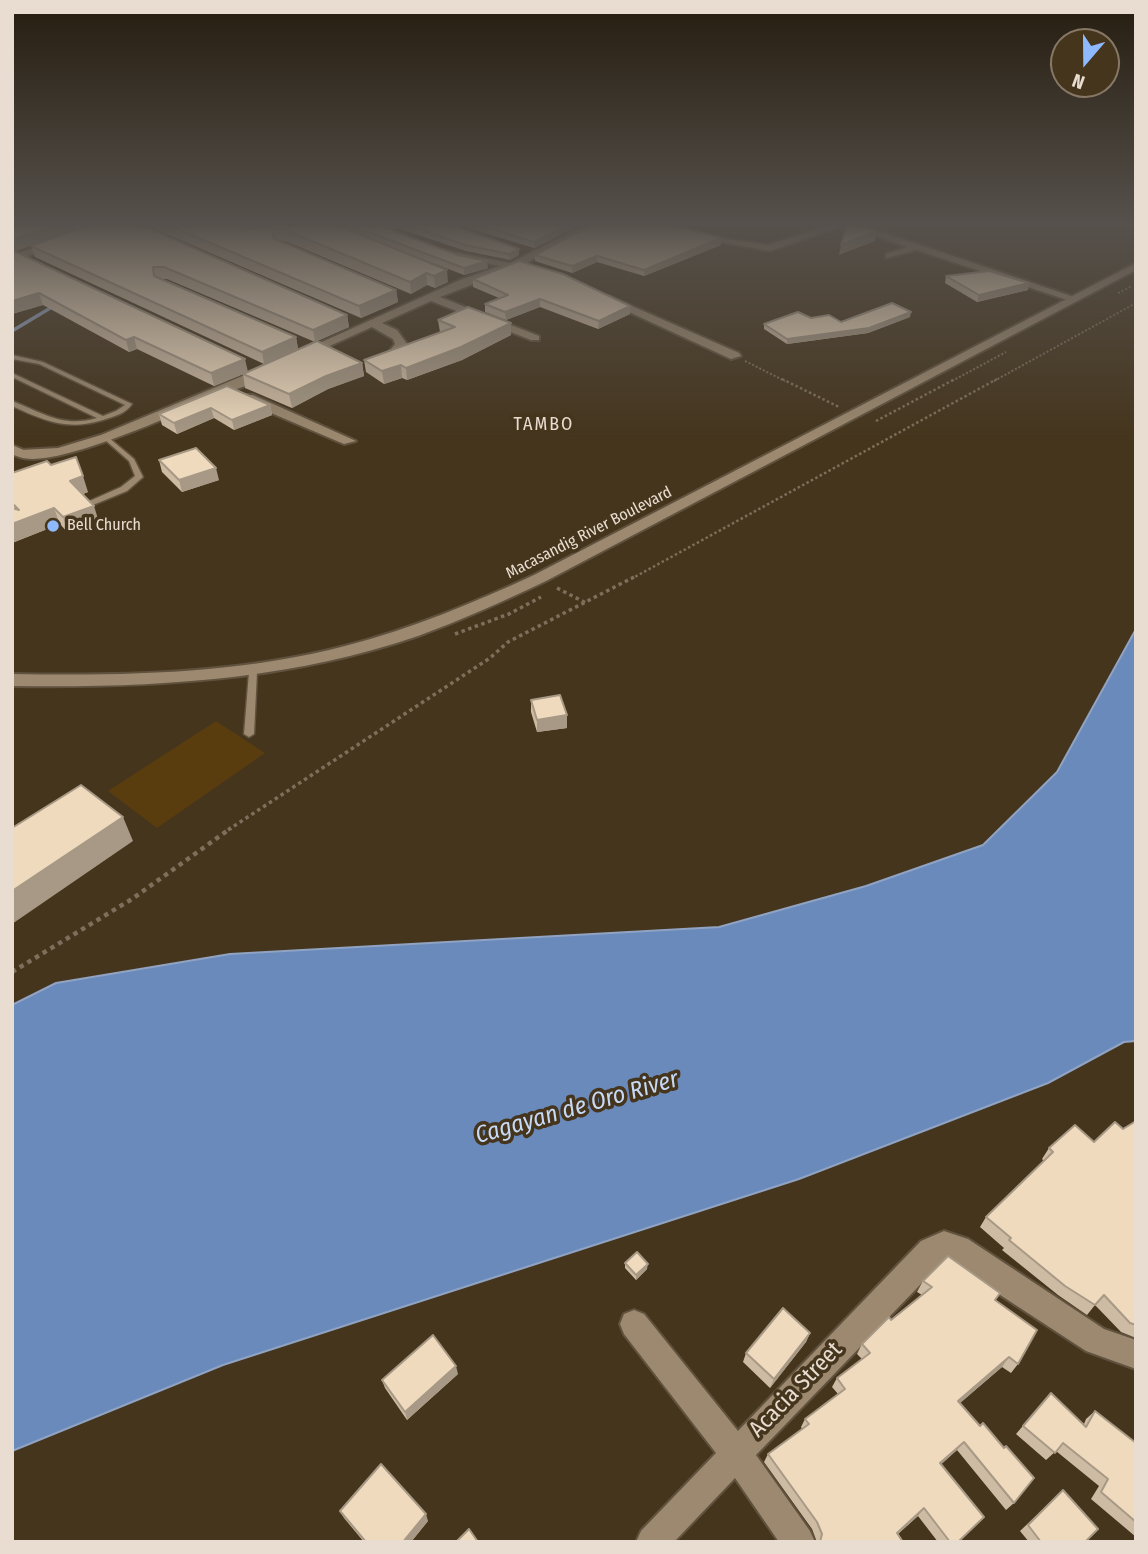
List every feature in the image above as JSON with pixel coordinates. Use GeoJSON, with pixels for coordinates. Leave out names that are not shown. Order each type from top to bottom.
{"type":"FeatureCollection","features":[{"type":"Feature","properties":{"kind":"street"},"geometry":{"type":"LineString","coordinates":[[289,360],[307,346],[367,325],[431,297],[535,338]]}},
{"type":"Feature","properties":{"kind":"street"},"geometry":{"type":"LineString","coordinates":[[608,297],[735,356]]}},
{"type":"Feature","properties":{"kind":"street"},"geometry":{"type":"LineString","coordinates":[[1068,297],[1072,298]]}},
{"type":"Feature","properties":{"kind":"street","name":"Macasandig River Boulevard"},"geometry":{"type":"LineString","coordinates":[[12,680],[165,678],[253,671],[397,639],[491,603],[846,411],[1075,297]]}},
{"type":"Feature","properties":{"kind":"street"},"geometry":{"type":"LineString","coordinates":[[406,298],[419,304]]}},
{"type":"Feature","properties":{"kind":"street"},"geometry":{"type":"LineString","coordinates":[[351,321],[386,328],[400,339],[401,344],[389,359]]}},
{"type":"Feature","properties":{"kind":"street"},"geometry":{"type":"LineString","coordinates":[[15,453],[59,452],[106,438],[229,388],[258,369],[276,366]]}},
{"type":"Feature","properties":{"kind":"street"},"geometry":{"type":"LineString","coordinates":[[229,388],[349,441]]}},
{"type":"Feature","properties":{"kind":"street","name":"Acacia Street"},"geometry":{"type":"LineString","coordinates":[[652,1542],[735,1452],[932,1251],[944,1245],[958,1249],[1096,1341],[1136,1354]]}},
{"type":"Feature","properties":{"kind":"street"},"geometry":{"type":"LineString","coordinates":[[634,1324],[735,1452],[799,1542]]}},
{"type":"Feature","properties":{"kind":"lane"},"geometry":{"type":"LineString","coordinates":[[12,357],[41,363],[129,404],[127,408],[103,418],[64,425],[12,403]]}},
{"type":"Feature","properties":{"kind":"lane"},"geometry":{"type":"LineString","coordinates":[[12,375],[103,418]]}},
{"type":"Feature","properties":{"kind":"lane"},"geometry":{"type":"LineString","coordinates":[[88,505],[124,489],[139,477],[132,460],[106,438]]}},
{"type":"Feature","properties":{"kind":"lane"},"geometry":{"type":"LineString","coordinates":[[249,734],[253,671]]}},
{"type":"Feature","properties":{"kind":"path"},"geometry":{"type":"LineString","coordinates":[[12,972],[132,900],[266,803],[490,658],[508,642],[586,603],[1136,303]]}},
{"type":"Feature","properties":{"kind":"path"},"geometry":{"type":"LineString","coordinates":[[735,356],[846,411]]}},
{"type":"Feature","properties":{"kind":"path"},"geometry":{"type":"LineString","coordinates":[[828,413],[846,411]]}},
{"type":"Feature","properties":{"kind":"path"},"geometry":{"type":"LineString","coordinates":[[557,588],[586,603]]}},
{"type":"Feature","properties":{"kind":"shaded area"},"geometry":{"type":"Polygon","coordinates":[[[216,721],[265,753],[157,828],[108,791],[216,721]]]}},
{"type":"Feature","properties":{"kind":"water","name":"Cagayan de Oro River"},"geometry":{"type":"Polygon","coordinates":[[[1136,629],[1136,1041],[1124,1042],[1048,1083],[799,1179],[223,1365],[12,1451],[12,1005],[56,983],[230,954],[719,927],[866,886],[983,845],[1057,772],[1136,629]]]}},
{"type":"Feature","properties":{"kind":"building"},"geometry":{"type":"Polygon","coordinates":[[[12,297],[27,297],[12,301],[12,297]]]}},
{"type":"Feature","properties":{"kind":"building"},"geometry":{"type":"Polygon","coordinates":[[[46,297],[111,297],[245,359],[211,373],[134,337],[126,340],[46,297]]]}},
{"type":"Feature","properties":{"kind":"building"},"geometry":{"type":"Polygon","coordinates":[[[141,297],[202,297],[296,337],[262,352],[141,297]]]}},
{"type":"Feature","properties":{"kind":"building"},"geometry":{"type":"Polygon","coordinates":[[[234,297],[305,297],[347,315],[313,330],[234,297]]]}},
{"type":"Feature","properties":{"kind":"building"},"geometry":{"type":"Polygon","coordinates":[[[337,297],[381,297],[359,306],[337,297]]]}},
{"type":"Feature","properties":{"kind":"building"},"geometry":{"type":"Polygon","coordinates":[[[504,297],[610,297],[630,306],[599,321],[540,299],[505,312],[485,304],[504,297]]]}},
{"type":"Feature","properties":{"kind":"building"},"geometry":{"type":"Polygon","coordinates":[[[892,303],[911,312],[869,328],[787,339],[764,324],[798,312],[811,318],[829,315],[841,322],[892,303]]]}},
{"type":"Feature","properties":{"kind":"building"},"geometry":{"type":"Polygon","coordinates":[[[468,307],[511,323],[461,347],[406,368],[401,365],[382,371],[364,360],[455,327],[438,320],[468,307]]]}},
{"type":"Feature","properties":{"kind":"building"},"geometry":{"type":"Polygon","coordinates":[[[317,341],[362,363],[326,376],[289,394],[243,374],[317,341]]]}},
{"type":"Feature","properties":{"kind":"building"},"geometry":{"type":"Polygon","coordinates":[[[227,386],[270,405],[232,420],[211,408],[174,423],[159,414],[227,386]]]}},
{"type":"Feature","properties":{"kind":"building"},"geometry":{"type":"Polygon","coordinates":[[[196,448],[216,468],[179,480],[159,460],[196,448]]]}},
{"type":"Feature","properties":{"kind":"building"},"geometry":{"type":"Polygon","coordinates":[[[76,457],[83,476],[70,481],[94,506],[63,517],[54,508],[12,524],[12,508],[19,510],[12,503],[12,473],[47,461],[51,465],[76,457]]]}},
{"type":"Feature","properties":{"kind":"building"},"geometry":{"type":"Polygon","coordinates":[[[560,695],[567,715],[537,720],[531,700],[560,695]]]}},
{"type":"Feature","properties":{"kind":"building"},"geometry":{"type":"Polygon","coordinates":[[[81,785],[123,817],[12,891],[12,828],[81,785]]]}},
{"type":"Feature","properties":{"kind":"building"},"geometry":{"type":"Polygon","coordinates":[[[1136,1121],[1136,1325],[1130,1323],[1104,1295],[1095,1305],[1065,1286],[1009,1240],[1011,1238],[986,1217],[1053,1152],[1049,1148],[1075,1125],[1094,1142],[1115,1122],[1123,1129],[1136,1121]]]}},
{"type":"Feature","properties":{"kind":"building"},"geometry":{"type":"Polygon","coordinates":[[[637,1252],[648,1264],[636,1275],[625,1263],[637,1252]]]}},
{"type":"Feature","properties":{"kind":"building"},"geometry":{"type":"Polygon","coordinates":[[[948,1256],[1000,1293],[995,1300],[1037,1330],[1018,1364],[1009,1357],[958,1401],[980,1426],[983,1423],[1004,1448],[1006,1446],[1034,1478],[1014,1503],[964,1442],[940,1463],[984,1517],[958,1542],[950,1542],[924,1508],[897,1533],[903,1542],[820,1542],[822,1534],[817,1522],[768,1454],[809,1424],[805,1419],[845,1389],[837,1378],[870,1353],[862,1344],[889,1317],[891,1320],[932,1287],[923,1281],[948,1256]]]}},
{"type":"Feature","properties":{"kind":"building"},"geometry":{"type":"Polygon","coordinates":[[[783,1308],[810,1333],[774,1379],[746,1353],[783,1308]]]}},
{"type":"Feature","properties":{"kind":"building"},"geometry":{"type":"Polygon","coordinates":[[[433,1335],[456,1366],[405,1412],[382,1380],[433,1335]]]}},
{"type":"Feature","properties":{"kind":"building"},"geometry":{"type":"Polygon","coordinates":[[[1051,1393],[1086,1427],[1095,1411],[1136,1443],[1136,1522],[1101,1492],[1108,1479],[1063,1443],[1055,1453],[1023,1426],[1051,1393]]]}},
{"type":"Feature","properties":{"kind":"building"},"geometry":{"type":"Polygon","coordinates":[[[381,1464],[426,1514],[403,1542],[366,1542],[340,1511],[381,1464]]]}},
{"type":"Feature","properties":{"kind":"building"},"geometry":{"type":"Polygon","coordinates":[[[1063,1490],[1098,1529],[1085,1542],[1041,1542],[1028,1525],[1063,1490]]]}},
{"type":"Feature","properties":{"kind":"building"},"geometry":{"type":"Polygon","coordinates":[[[469,1529],[478,1542],[456,1542],[469,1529]]]}},
{"type":"Feature","properties":{"kind":"waterway"},"geometry":{"type":"LineString","coordinates":[[12,331],[57,304]]}},
{"type":"Feature","properties":{"kind":"place","name":"Bell Church"},"geometry":{"type":"Point","coordinates":[53,526]}},
{"type":"Feature","properties":{"kind":"district","name":"TAMBO"},"geometry":{"type":"Point","coordinates":[544,425]}}]}
